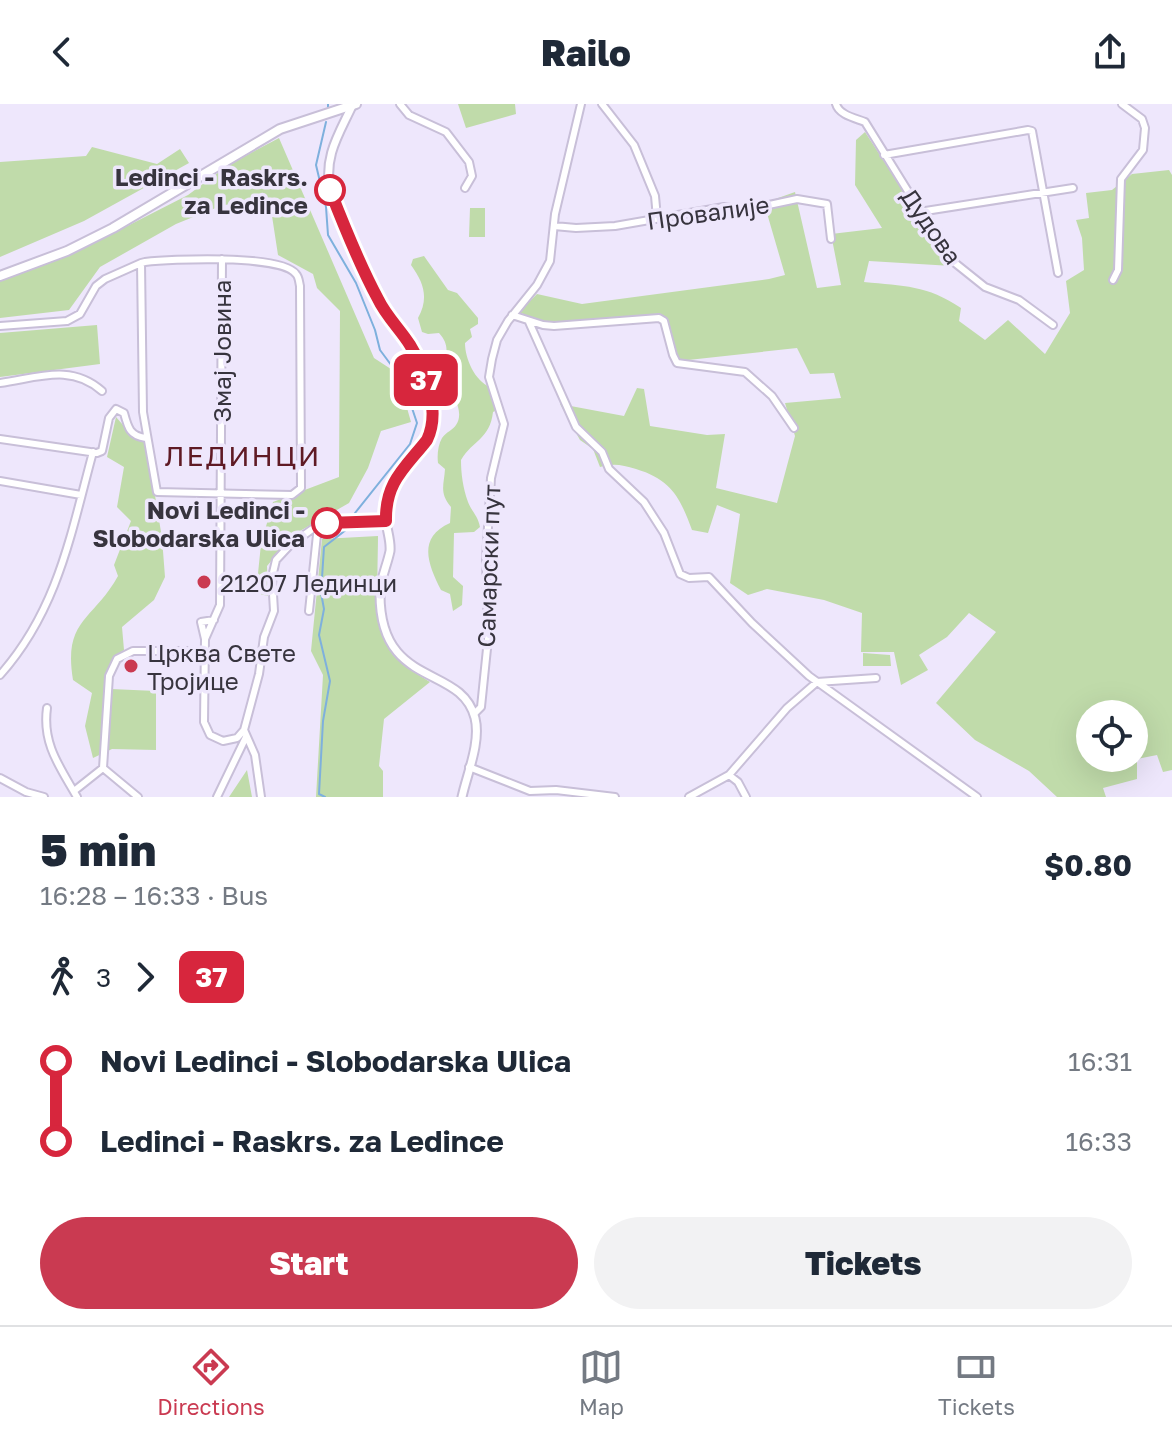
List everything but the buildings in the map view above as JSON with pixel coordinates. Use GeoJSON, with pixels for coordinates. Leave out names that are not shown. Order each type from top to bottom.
{"type":"FeatureCollection","features":[{"type":"Feature","properties":{"kind":"main road"},"geometry":{"type":"LineString","coordinates":[[0,276],[67,251],[113,228],[280,129],[354,105]]}},
{"type":"Feature","properties":{"kind":"street"},"geometry":{"type":"LineString","coordinates":[[400,104],[409,115],[446,132],[469,162],[472,176],[465,188]]}},
{"type":"Feature","properties":{"kind":"street","name":"Самарски пут"},"geometry":{"type":"LineString","coordinates":[[474,714],[481,707],[488,639],[486,559],[491,478],[504,430],[489,377],[497,340],[545,271],[552,250],[560,190],[581,104]]}},
{"type":"Feature","properties":{"kind":"street"},"geometry":{"type":"LineString","coordinates":[[602,104],[634,145],[655,196],[657,218]]}},
{"type":"Feature","properties":{"kind":"street","name":"Дудова"},"geometry":{"type":"LineString","coordinates":[[836,104],[837,109],[865,122],[944,252],[985,287],[1030,307],[1053,325]]}},
{"type":"Feature","properties":{"kind":"street"},"geometry":{"type":"LineString","coordinates":[[1113,280],[1118,270],[1121,179],[1143,150],[1145,128],[1142,119],[1122,104]]}},
{"type":"Feature","properties":{"kind":"street"},"geometry":{"type":"LineString","coordinates":[[354,105],[327,164],[330,190],[379,302],[417,358],[432,404],[431,431],[392,484],[386,505],[390,551],[380,592],[389,638],[401,659],[456,690],[474,714],[475,737],[462,797]]}},
{"type":"Feature","properties":{"kind":"street"},"geometry":{"type":"LineString","coordinates":[[336,111],[342,128]]}},
{"type":"Feature","properties":{"kind":"street"},"geometry":{"type":"LineString","coordinates":[[884,155],[1028,130],[1034,136],[1058,273]]}},
{"type":"Feature","properties":{"kind":"street"},"geometry":{"type":"LineString","coordinates":[[919,212],[1073,188]]}},
{"type":"Feature","properties":{"kind":"street","name":"Провалије"},"geometry":{"type":"LineString","coordinates":[[554,226],[615,226],[724,207],[750,209],[797,199],[827,204],[831,239]]}},
{"type":"Feature","properties":{"kind":"street"},"geometry":{"type":"LineString","coordinates":[[0,326],[67,321],[80,314],[96,286],[141,263],[222,259],[269,261],[296,273],[300,286],[301,488],[292,495],[159,494],[143,412],[141,263]]}},
{"type":"Feature","properties":{"kind":"street","name":"Змај Јовина"},"geometry":{"type":"LineString","coordinates":[[205,651],[201,622],[214,620],[220,605],[222,259]]}},
{"type":"Feature","properties":{"kind":"street"},"geometry":{"type":"LineString","coordinates":[[512,315],[529,322],[554,326],[661,319],[677,363],[745,372],[772,396],[794,428]]}},
{"type":"Feature","properties":{"kind":"street"},"geometry":{"type":"LineString","coordinates":[[529,322],[576,427],[602,452],[609,469],[644,502],[664,533],[680,574],[689,578],[709,577],[786,656],[817,682],[977,797]]}},
{"type":"Feature","properties":{"kind":"street"},"geometry":{"type":"LineString","coordinates":[[0,383],[46,374],[66,374],[87,380],[102,391]]}},
{"type":"Feature","properties":{"kind":"street"},"geometry":{"type":"LineString","coordinates":[[0,440],[102,451],[109,418],[116,409],[124,413],[131,433],[146,438]]}},
{"type":"Feature","properties":{"kind":"street"},"geometry":{"type":"LineString","coordinates":[[0,675],[35,627],[52,596],[93,452]]}},
{"type":"Feature","properties":{"kind":"street"},"geometry":{"type":"LineString","coordinates":[[0,481],[81,495]]}},
{"type":"Feature","properties":{"kind":"street"},"geometry":{"type":"LineString","coordinates":[[217,797],[245,733],[264,637],[274,611],[273,568],[276,560],[290,545],[318,525],[386,521]]}},
{"type":"Feature","properties":{"kind":"street"},"geometry":{"type":"LineString","coordinates":[[309,611],[318,525]]}},
{"type":"Feature","properties":{"kind":"street"},"geometry":{"type":"LineString","coordinates":[[47,708],[46,730],[53,757],[75,794],[103,768],[109,676],[117,659],[133,651],[205,651],[206,729],[210,735],[223,741],[245,733]]}},
{"type":"Feature","properties":{"kind":"street"},"geometry":{"type":"LineString","coordinates":[[689,797],[729,775],[787,708],[817,682],[876,678]]}},
{"type":"Feature","properties":{"kind":"street"},"geometry":{"type":"LineString","coordinates":[[245,733],[255,755],[261,797]]}},
{"type":"Feature","properties":{"kind":"street"},"geometry":{"type":"LineString","coordinates":[[469,767],[530,791],[615,797]]}},
{"type":"Feature","properties":{"kind":"street"},"geometry":{"type":"LineString","coordinates":[[103,768],[138,797]]}},
{"type":"Feature","properties":{"kind":"street"},"geometry":{"type":"LineString","coordinates":[[729,775],[738,782],[746,797]]}},
{"type":"Feature","properties":{"kind":"street"},"geometry":{"type":"LineString","coordinates":[[0,778],[26,792],[44,797]]}},
{"type":"Feature","properties":{"kind":"green space"},"geometry":{"type":"Polygon","coordinates":[[[458,104],[515,104],[516,114],[466,128],[458,104]]]}},
{"type":"Feature","properties":{"kind":"green space"},"geometry":{"type":"Polygon","coordinates":[[[865,132],[952,266],[869,261],[864,282],[915,288],[949,300],[961,308],[959,321],[985,340],[1008,320],[1045,354],[1070,313],[1066,281],[1084,270],[1082,238],[1076,220],[1089,218],[1086,193],[1112,190],[1132,174],[1169,170],[1172,175],[1172,770],[1163,772],[1157,755],[1148,757],[1148,700],[1076,700],[1076,772],[1137,772],[1137,779],[1103,788],[1106,797],[1057,797],[1029,771],[975,740],[936,703],[996,632],[969,613],[947,637],[919,655],[928,670],[901,685],[894,652],[861,652],[862,613],[824,600],[767,589],[748,595],[730,583],[740,514],[717,505],[708,533],[692,530],[673,492],[658,479],[622,466],[600,467],[593,449],[580,440],[560,404],[624,416],[637,388],[644,389],[650,426],[707,435],[725,434],[716,488],[777,503],[795,436],[785,403],[841,398],[834,373],[810,374],[797,348],[679,361],[663,321],[643,317],[545,324],[519,312],[537,294],[582,304],[785,275],[764,203],[795,192],[817,288],[841,285],[831,234],[882,228],[855,185],[856,140],[865,132]]]}},
{"type":"Feature","properties":{"kind":"green space"},"geometry":{"type":"Polygon","coordinates":[[[279,138],[374,358],[397,373],[411,422],[381,431],[368,468],[349,503],[293,535],[267,566],[268,596],[256,593],[261,544],[273,502],[339,477],[340,311],[317,288],[313,274],[278,255],[272,216],[263,202],[223,205],[176,224],[100,267],[69,310],[0,318],[0,279],[46,264],[96,242],[188,195],[230,164],[279,138]]]}},
{"type":"Feature","properties":{"kind":"green space"},"geometry":{"type":"Polygon","coordinates":[[[92,147],[157,164],[180,149],[189,163],[84,221],[0,257],[0,162],[86,156],[92,147]]]}},
{"type":"Feature","properties":{"kind":"green space"},"geometry":{"type":"Polygon","coordinates":[[[470,208],[485,208],[485,237],[469,237],[470,208]]]}},
{"type":"Feature","properties":{"kind":"green space"},"geometry":{"type":"Polygon","coordinates":[[[424,256],[448,290],[457,293],[478,318],[478,324],[470,329],[472,337],[465,343],[465,349],[475,375],[490,387],[495,411],[485,434],[461,460],[466,497],[480,527],[474,532],[454,533],[453,577],[463,586],[462,605],[453,611],[450,594],[441,590],[428,552],[433,536],[450,523],[451,507],[443,489],[445,469],[438,463],[438,453],[442,438],[458,421],[459,411],[449,389],[445,343],[439,333],[422,332],[418,318],[424,291],[411,265],[413,259],[424,256]]]}},
{"type":"Feature","properties":{"kind":"green space"},"geometry":{"type":"Polygon","coordinates":[[[97,325],[100,364],[0,377],[0,333],[97,325]]]}},
{"type":"Feature","properties":{"kind":"green space"},"geometry":{"type":"Polygon","coordinates":[[[116,417],[130,433],[143,439],[162,538],[165,577],[154,600],[122,627],[124,650],[114,657],[111,689],[156,691],[156,750],[112,749],[93,758],[85,726],[92,693],[73,680],[72,644],[82,622],[118,576],[114,565],[131,521],[117,507],[124,467],[107,457],[116,417]]]}},
{"type":"Feature","properties":{"kind":"green space"},"geometry":{"type":"Polygon","coordinates":[[[378,536],[378,592],[383,634],[395,657],[430,682],[384,719],[379,766],[383,771],[383,797],[316,797],[323,675],[311,651],[322,539],[378,536]]]}},
{"type":"Feature","properties":{"kind":"green space"},"geometry":{"type":"Polygon","coordinates":[[[863,653],[890,655],[891,666],[863,666],[863,653]]]}},
{"type":"Feature","properties":{"kind":"green space"},"geometry":{"type":"Polygon","coordinates":[[[247,770],[252,797],[229,797],[247,770]]]}},
{"type":"Feature","properties":{"kind":"waterway"},"geometry":{"type":"LineString","coordinates":[[326,122],[316,165],[326,207],[328,235],[356,283],[380,350],[403,381],[417,423],[410,444],[355,513],[353,520]]}},
{"type":"Feature","properties":{"kind":"waterway"},"geometry":{"type":"LineString","coordinates":[[325,797],[319,794],[323,721],[330,681],[319,635],[324,609],[319,582],[322,578],[324,547],[351,526]]}},
{"type":"Feature","properties":{"kind":"bus line","name":"37"},"geometry":{"type":"LineString","coordinates":[[327,523],[386,521],[386,505],[392,484],[427,440],[433,415],[429,389],[417,358],[379,302],[330,190]]}},
{"type":"Feature","properties":{"kind":"place","name":"Ledinci - Raskrs. za Ledince"},"geometry":{"type":"Point","coordinates":[330,190]}},
{"type":"Feature","properties":{"kind":"place","name":"Novi Ledinci - Slobodarska Ulica"},"geometry":{"type":"Point","coordinates":[327,523]}},
{"type":"Feature","properties":{"kind":"place","name":"21207 Лединци"},"geometry":{"type":"Point","coordinates":[204,582]}},
{"type":"Feature","properties":{"kind":"place","name":"Црква Свете Тројице"},"geometry":{"type":"Point","coordinates":[131,666]}},
{"type":"Feature","properties":{"kind":"district","name":"ЛЕДИНЦИ"},"geometry":{"type":"Point","coordinates":[243,455]}}]}
